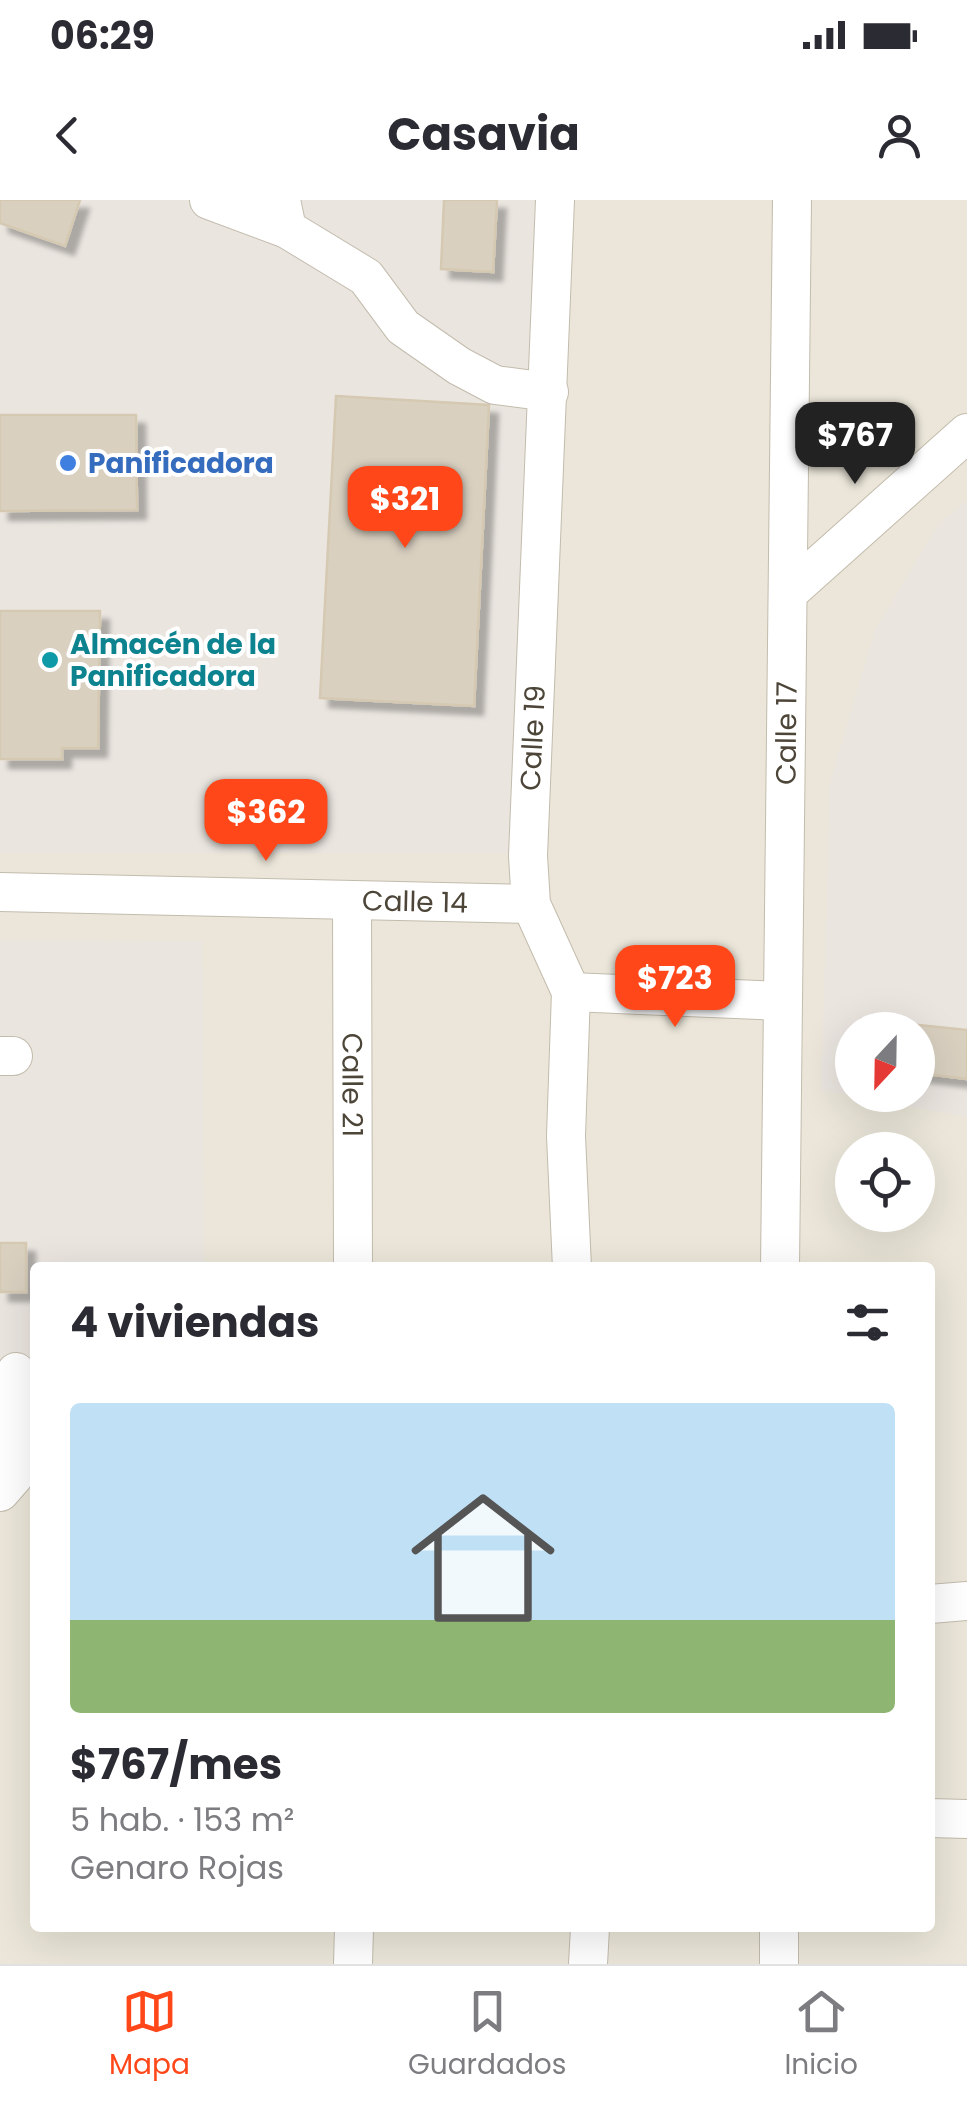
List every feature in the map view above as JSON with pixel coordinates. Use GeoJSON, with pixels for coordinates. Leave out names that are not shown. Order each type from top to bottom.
{"type":"FeatureCollection","features":[{"type":"Feature","properties":{"kind":"street"},"geometry":{"type":"LineString","coordinates":[[210,200],[284,214],[366,278],[403,327],[459,366],[496,385],[548,392]]}},
{"type":"Feature","properties":{"kind":"street","name":"Calle 19"},"geometry":{"type":"LineString","coordinates":[[555,200],[528,856],[531,904],[571,992],[566,1136],[572,1262]]}},
{"type":"Feature","properties":{"kind":"street","name":"Calle 17"},"geometry":{"type":"LineString","coordinates":[[780,1262],[792,200]]}},
{"type":"Feature","properties":{"kind":"street"},"geometry":{"type":"LineString","coordinates":[[788,592],[967,432]]}},
{"type":"Feature","properties":{"kind":"street","name":"Calle 14"},"geometry":{"type":"LineString","coordinates":[[0,892],[531,904]]}},
{"type":"Feature","properties":{"kind":"street","name":"Calle 21"},"geometry":{"type":"LineString","coordinates":[[352,900],[353,1262]]}},
{"type":"Feature","properties":{"kind":"street"},"geometry":{"type":"LineString","coordinates":[[571,992],[781,1001]]}},
{"type":"Feature","properties":{"kind":"street"},"geometry":{"type":"LineString","coordinates":[[0,1492],[14,1476],[16,1372]]}},
{"type":"Feature","properties":{"kind":"street"},"geometry":{"type":"LineString","coordinates":[[935,1604],[967,1601]]}},
{"type":"Feature","properties":{"kind":"street"},"geometry":{"type":"LineString","coordinates":[[935,1818],[967,1819]]}},
{"type":"Feature","properties":{"kind":"street"},"geometry":{"type":"LineString","coordinates":[[354,1932],[354,1964]]}},
{"type":"Feature","properties":{"kind":"street"},"geometry":{"type":"LineString","coordinates":[[588,1964],[590,1932]]}},
{"type":"Feature","properties":{"kind":"street"},"geometry":{"type":"LineString","coordinates":[[779,1932],[779,1964]]}},
{"type":"Feature","properties":{"kind":"shaded area"},"geometry":{"type":"Polygon","coordinates":[[[0,200],[967,200],[967,1964],[0,1964],[0,200]]]}},
{"type":"Feature","properties":{"kind":"shaded area"},"geometry":{"type":"Polygon","coordinates":[[[0,200],[536,200],[524,853],[0,853],[0,200]]]}},
{"type":"Feature","properties":{"kind":"shaded area"},"geometry":{"type":"Polygon","coordinates":[[[967,501],[967,1117],[935,1111],[935,1012],[835,1012],[835,1093],[821,1090],[830,782],[875,630],[939,523],[967,501]]]}},
{"type":"Feature","properties":{"kind":"shaded area"},"geometry":{"type":"Polygon","coordinates":[[[0,940],[202,941],[204,1262],[30,1262],[30,1485],[0,1497],[0,940]]]}},
{"type":"Feature","properties":{"kind":"building"},"geometry":{"type":"Polygon","coordinates":[[[0,200],[80,200],[65,246],[0,223],[0,200]]]}},
{"type":"Feature","properties":{"kind":"building"},"geometry":{"type":"Polygon","coordinates":[[[444,200],[497,200],[493,272],[441,269],[444,200]]]}},
{"type":"Feature","properties":{"kind":"building"},"geometry":{"type":"Polygon","coordinates":[[[336,396],[489,405],[474,706],[320,698],[336,396]]]}},
{"type":"Feature","properties":{"kind":"building","name":"Panificadora"},"geometry":{"type":"Polygon","coordinates":[[[0,415],[136,415],[137,510],[0,511],[0,415]]]}},
{"type":"Feature","properties":{"kind":"building","name":"Almacén de la Panificadora"},"geometry":{"type":"Polygon","coordinates":[[[0,611],[100,611],[98,748],[62,748],[62,759],[0,759],[0,611]]]}},
{"type":"Feature","properties":{"kind":"building"},"geometry":{"type":"Polygon","coordinates":[[[935,1027],[967,1030],[967,1079],[935,1075],[935,1027]]]}},
{"type":"Feature","properties":{"kind":"building"},"geometry":{"type":"Polygon","coordinates":[[[0,1243],[26,1243],[26,1292],[0,1292],[0,1243]]]}},
{"type":"Feature","properties":{"kind":"place","name":"Panificadora"},"geometry":{"type":"Point","coordinates":[68,463]}},
{"type":"Feature","properties":{"kind":"place","name":"Almacén de la Panificadora"},"geometry":{"type":"Point","coordinates":[50,660]}}]}
